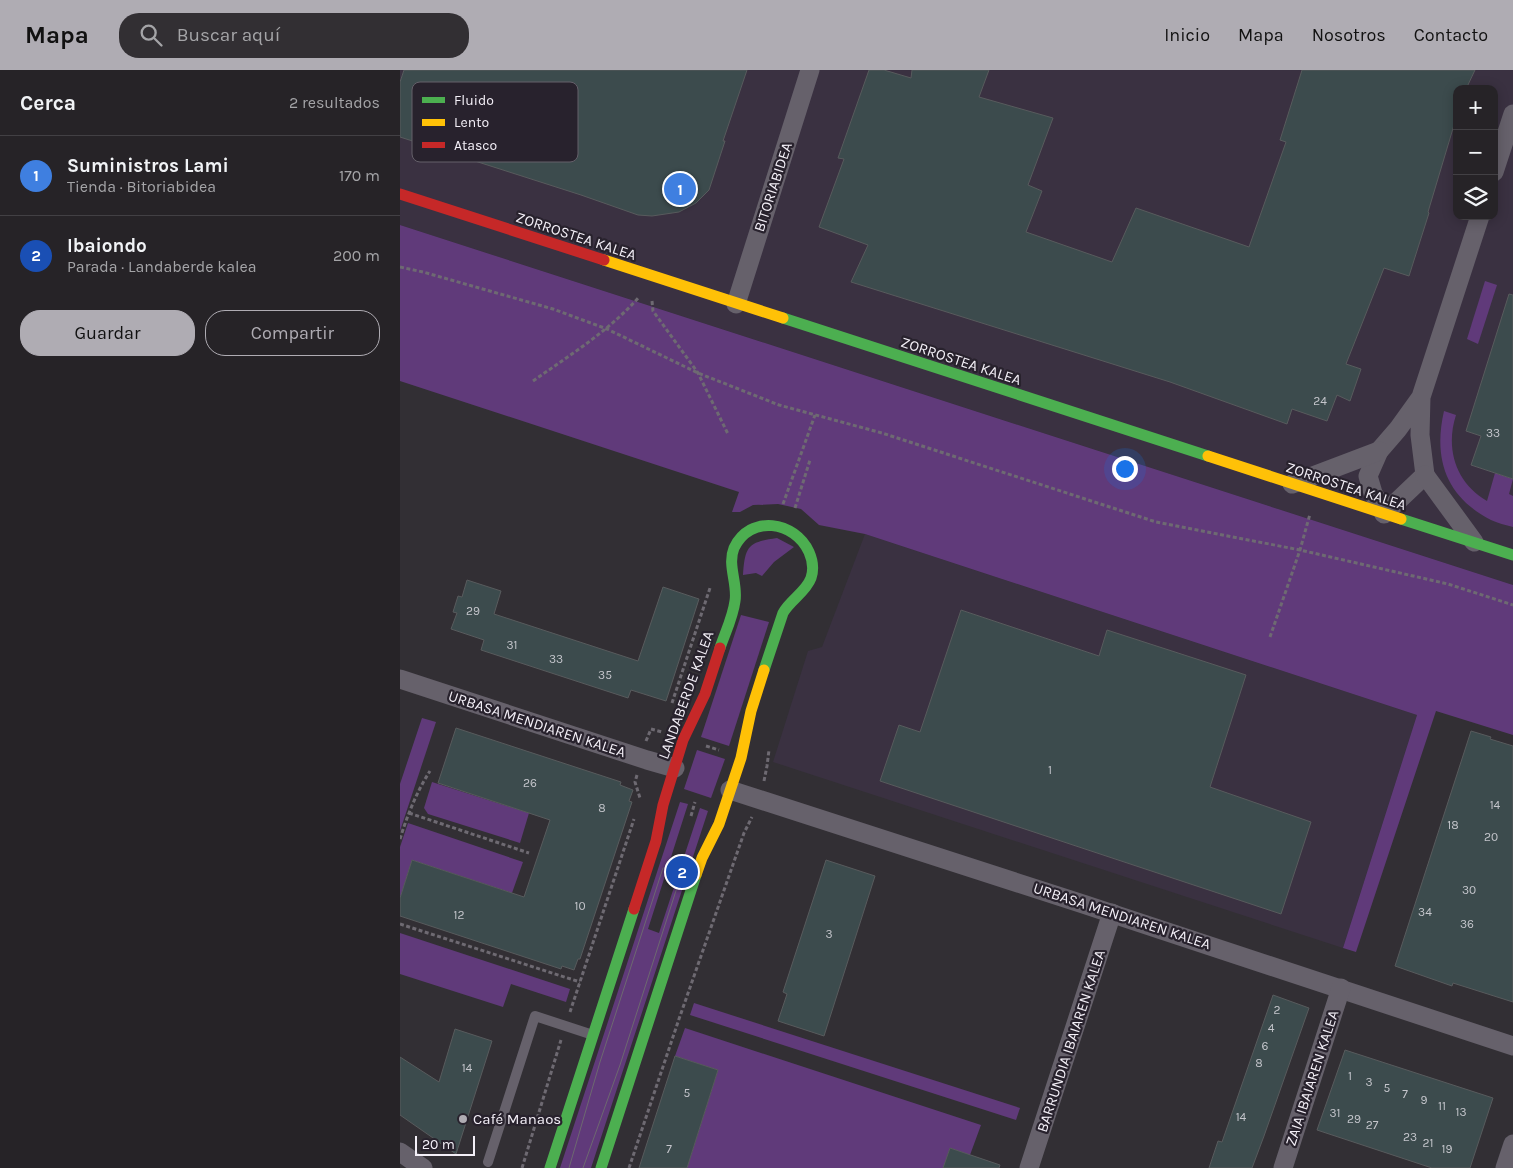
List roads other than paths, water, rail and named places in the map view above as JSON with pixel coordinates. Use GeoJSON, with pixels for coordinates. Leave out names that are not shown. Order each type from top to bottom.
{"type":"FeatureCollection","features":[{"type":"Feature","properties":{"kind":"street","name":"BITORIABIDEA"},"geometry":{"type":"LineString","coordinates":[[736,304],[810,70]]}},
{"type":"Feature","properties":{"kind":"street"},"geometry":{"type":"LineString","coordinates":[[1498,160],[1513,114]]}},
{"type":"Feature","properties":{"kind":"street","name":"ZORROSTEA KALEA"},"geometry":{"type":"LineString","coordinates":[[400,194],[1513,555]]}},
{"type":"Feature","properties":{"kind":"street"},"geometry":{"type":"LineString","coordinates":[[1474,542],[1424,475],[1420,435],[1421,397],[1479,220]]}},
{"type":"Feature","properties":{"kind":"street"},"geometry":{"type":"LineString","coordinates":[[1421,397],[1398,429],[1379,450],[1368,476],[1373,493],[1384,514],[1424,475]]}},
{"type":"Feature","properties":{"kind":"street"},"geometry":{"type":"LineString","coordinates":[[1292,484],[1379,450]]}},
{"type":"Feature","properties":{"kind":"street","name":"LANDABERDE KALEA"},"geometry":{"type":"LineString","coordinates":[[550,1168],[656,841],[663,805],[684,740],[705,694],[735,602],[736,584],[732,562],[734,548],[743,536],[759,527],[787,528],[796,532],[804,541],[810,551],[814,569],[807,586],[785,610],[780,622],[750,711],[741,758],[719,824],[702,858],[601,1168]]}},
{"type":"Feature","properties":{"kind":"street","name":"URBASA MENDIAREN KALEA"},"geometry":{"type":"LineString","coordinates":[[400,680],[675,768]]}},
{"type":"Feature","properties":{"kind":"street","name":"URBASA MENDIAREN KALEA"},"geometry":{"type":"LineString","coordinates":[[730,790],[1112,913],[1513,1046]]}},
{"type":"Feature","properties":{"kind":"street","name":"BARRUNDIA IBAIAREN KALEA"},"geometry":{"type":"LineString","coordinates":[[1029,1168],[1112,913]]}},
{"type":"Feature","properties":{"kind":"street","name":"ZAIA IBAIAREN KALEA"},"geometry":{"type":"LineString","coordinates":[[1283,1168],[1341,988]]}},
{"type":"Feature","properties":{"kind":"street"},"geometry":{"type":"LineString","coordinates":[[1505,1168],[1513,1144]]}},
{"type":"Feature","properties":{"kind":"street"},"geometry":{"type":"LineString","coordinates":[[400,1152],[423,1168]]}},
{"type":"Feature","properties":{"kind":"lane"},"geometry":{"type":"LineString","coordinates":[[488,1162],[535,1016],[594,1036]]}},
{"type":"Feature","properties":{"kind":"tram line"},"geometry":{"type":"LineString","coordinates":[[569,1168],[600,1062],[663,868]]}},
{"type":"Feature","properties":{"kind":"tram line"},"geometry":{"type":"LineString","coordinates":[[583,1168],[620,1065],[682,872]]}},
{"type":"Feature","properties":{"kind":"place","name":"Suministros Lami"},"geometry":{"type":"Point","coordinates":[680,189]}},
{"type":"Feature","properties":{"kind":"place","name":"Ibaiondo"},"geometry":{"type":"Point","coordinates":[682,872]}},
{"type":"Feature","properties":{"kind":"place","name":"Café Manaos"},"geometry":{"type":"Point","coordinates":[463,1119]}}]}
